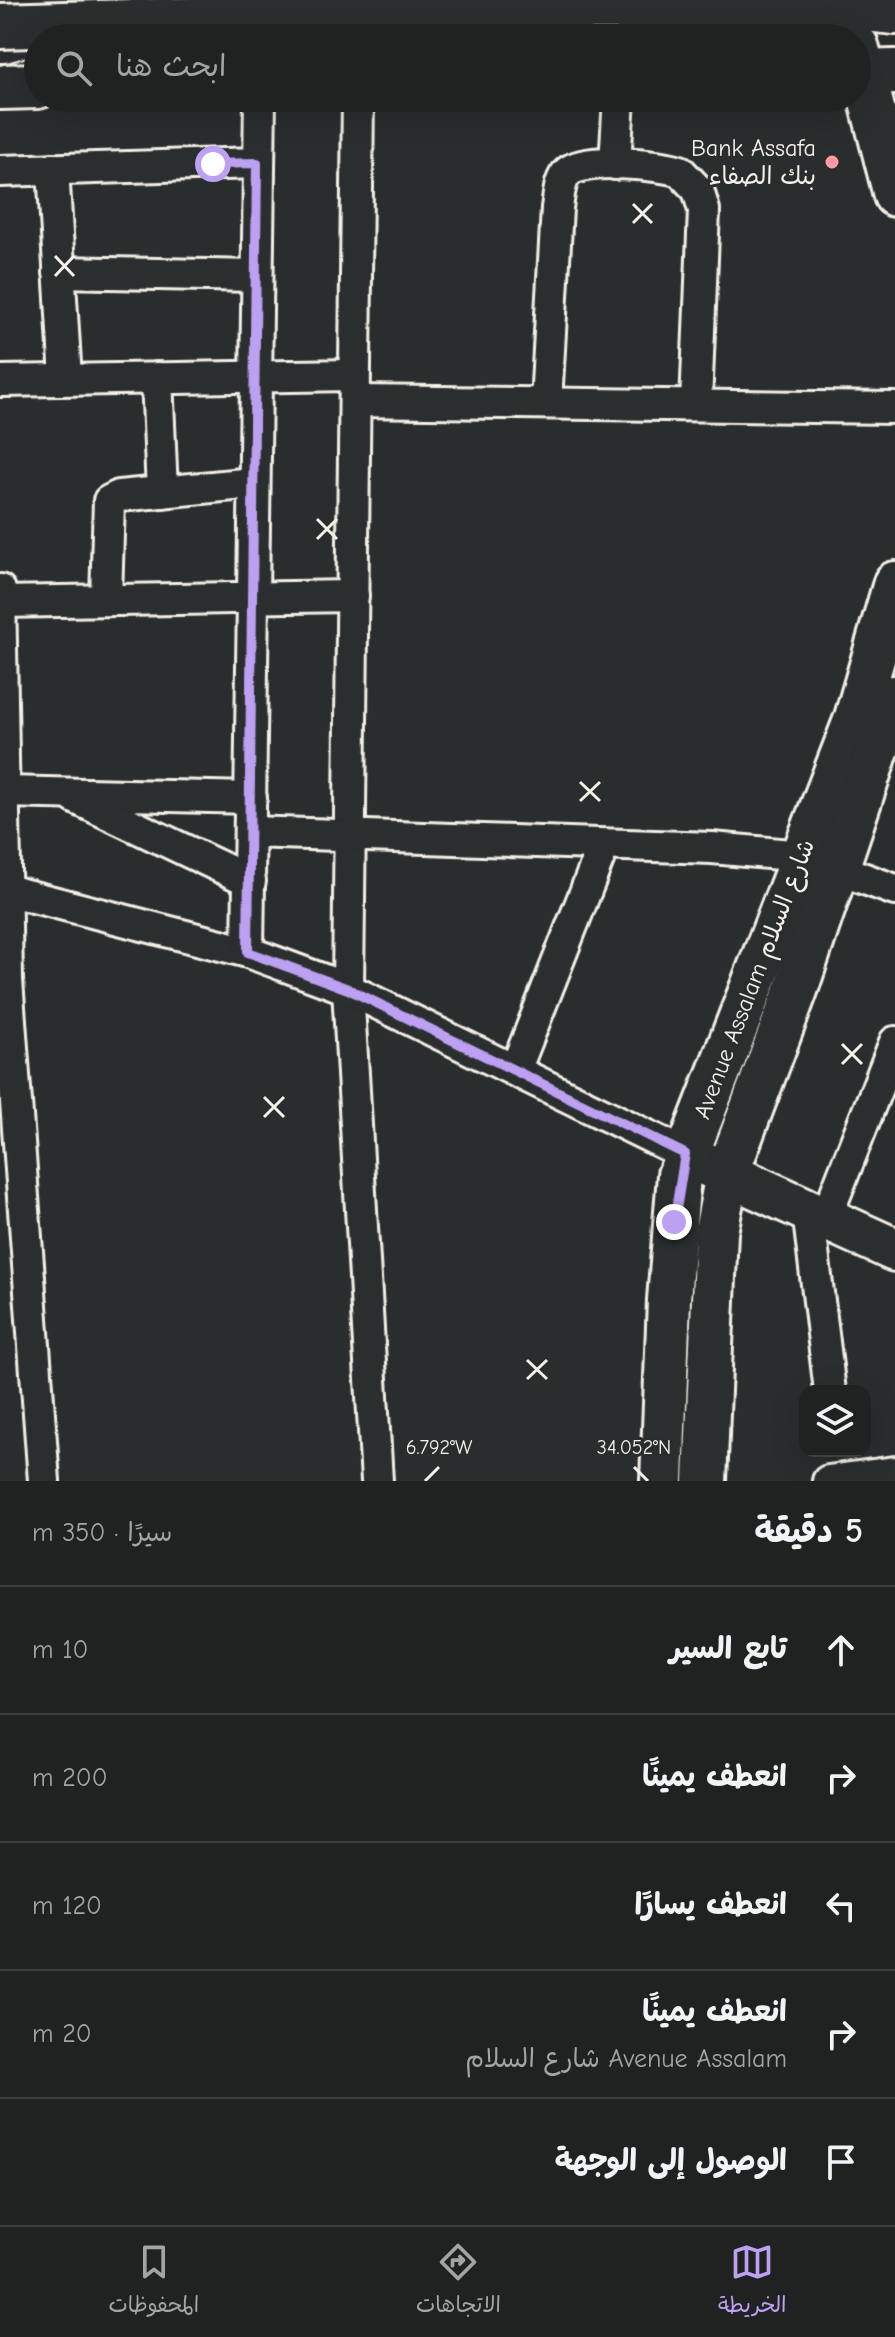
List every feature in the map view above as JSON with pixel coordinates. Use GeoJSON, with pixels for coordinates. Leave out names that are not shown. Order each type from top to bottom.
{"type":"FeatureCollection","features":[{"type":"Feature","properties":{"kind":"main road"},"geometry":{"type":"LineString","coordinates":[[25,17],[470,4],[665,24]]}},
{"type":"Feature","properties":{"kind":"main road"},"geometry":{"type":"LineString","coordinates":[[871,34],[895,13]]}},
{"type":"Feature","properties":{"kind":"main road"},"geometry":{"type":"LineString","coordinates":[[0,87],[24,86]]}},
{"type":"Feature","properties":{"kind":"street"},"geometry":{"type":"LineString","coordinates":[[891,0],[895,13]]}},
{"type":"Feature","properties":{"kind":"street"},"geometry":{"type":"LineString","coordinates":[[871,91],[895,195]]}},
{"type":"Feature","properties":{"kind":"street"},"geometry":{"type":"LineString","coordinates":[[248,952],[259,112]]}},
{"type":"Feature","properties":{"kind":"street"},"geometry":{"type":"LineString","coordinates":[[358,112],[348,989],[377,1481]]}},
{"type":"Feature","properties":{"kind":"street"},"geometry":{"type":"LineString","coordinates":[[615,164],[618,112]]}},
{"type":"Feature","properties":{"kind":"street"},"geometry":{"type":"LineString","coordinates":[[0,171],[257,163]]}},
{"type":"Feature","properties":{"kind":"street"},"geometry":{"type":"LineString","coordinates":[[546,403],[557,208],[563,178],[573,169],[615,164],[680,171],[698,190],[705,236],[696,404]]}},
{"type":"Feature","properties":{"kind":"street"},"geometry":{"type":"LineString","coordinates":[[53,169],[66,379]]}},
{"type":"Feature","properties":{"kind":"street"},"geometry":{"type":"LineString","coordinates":[[59,272],[256,276]]}},
{"type":"Feature","properties":{"kind":"street"},"geometry":{"type":"LineString","coordinates":[[0,381],[255,375],[354,388],[546,403],[895,408]]}},
{"type":"Feature","properties":{"kind":"street"},"geometry":{"type":"LineString","coordinates":[[157,378],[162,492]]}},
{"type":"Feature","properties":{"kind":"street"},"geometry":{"type":"LineString","coordinates":[[106,598],[109,501],[119,496],[254,483]]}},
{"type":"Feature","properties":{"kind":"street","name":"Avenue Assalam شارع السلام"},"geometry":{"type":"LineString","coordinates":[[705,1481],[716,1232],[727,1174],[820,861],[855,721],[895,583]]}},
{"type":"Feature","properties":{"kind":"street"},"geometry":{"type":"LineString","coordinates":[[44,1481],[7,980],[1,596],[252,600],[353,596]]}},
{"type":"Feature","properties":{"kind":"street","name":"Avenue Assalam شارع السلام"},"geometry":{"type":"LineString","coordinates":[[662,1481],[674,1222],[685,1154],[895,697]]}},
{"type":"Feature","properties":{"kind":"street"},"geometry":{"type":"LineString","coordinates":[[5,792],[251,798]]}},
{"type":"Feature","properties":{"kind":"street"},"geometry":{"type":"LineString","coordinates":[[67,793],[250,881]]}},
{"type":"Feature","properties":{"kind":"street"},"geometry":{"type":"LineString","coordinates":[[250,832],[603,847],[712,848],[820,861],[895,890]]}},
{"type":"Feature","properties":{"kind":"street"},"geometry":{"type":"LineString","coordinates":[[516,1068],[603,847]]}},
{"type":"Feature","properties":{"kind":"street"},"geometry":{"type":"LineString","coordinates":[[6,890],[248,952],[348,989],[516,1068],[685,1154],[895,1250]]}},
{"type":"Feature","properties":{"kind":"street"},"geometry":{"type":"LineString","coordinates":[[830,1385],[817,1214],[890,1072],[895,1042]]}},
{"type":"Feature","properties":{"kind":"street"},"geometry":{"type":"LineString","coordinates":[[828,1481],[895,1472]]}},
{"type":"Feature","properties":{"kind":"tram line"},"geometry":{"type":"LineString","coordinates":[[0,65],[24,58]]}},
{"type":"Feature","properties":{"kind":"place","name":"Bank Assafa بنك الصفاء"},"geometry":{"type":"Point","coordinates":[832,162]}},
{"type":"Feature","properties":{"kind":"route"},"geometry":{"type":"LineString","coordinates":[[213,164],[257,163],[248,952],[348,989],[516,1068],[685,1154],[676,1190],[674,1222]]}}]}
